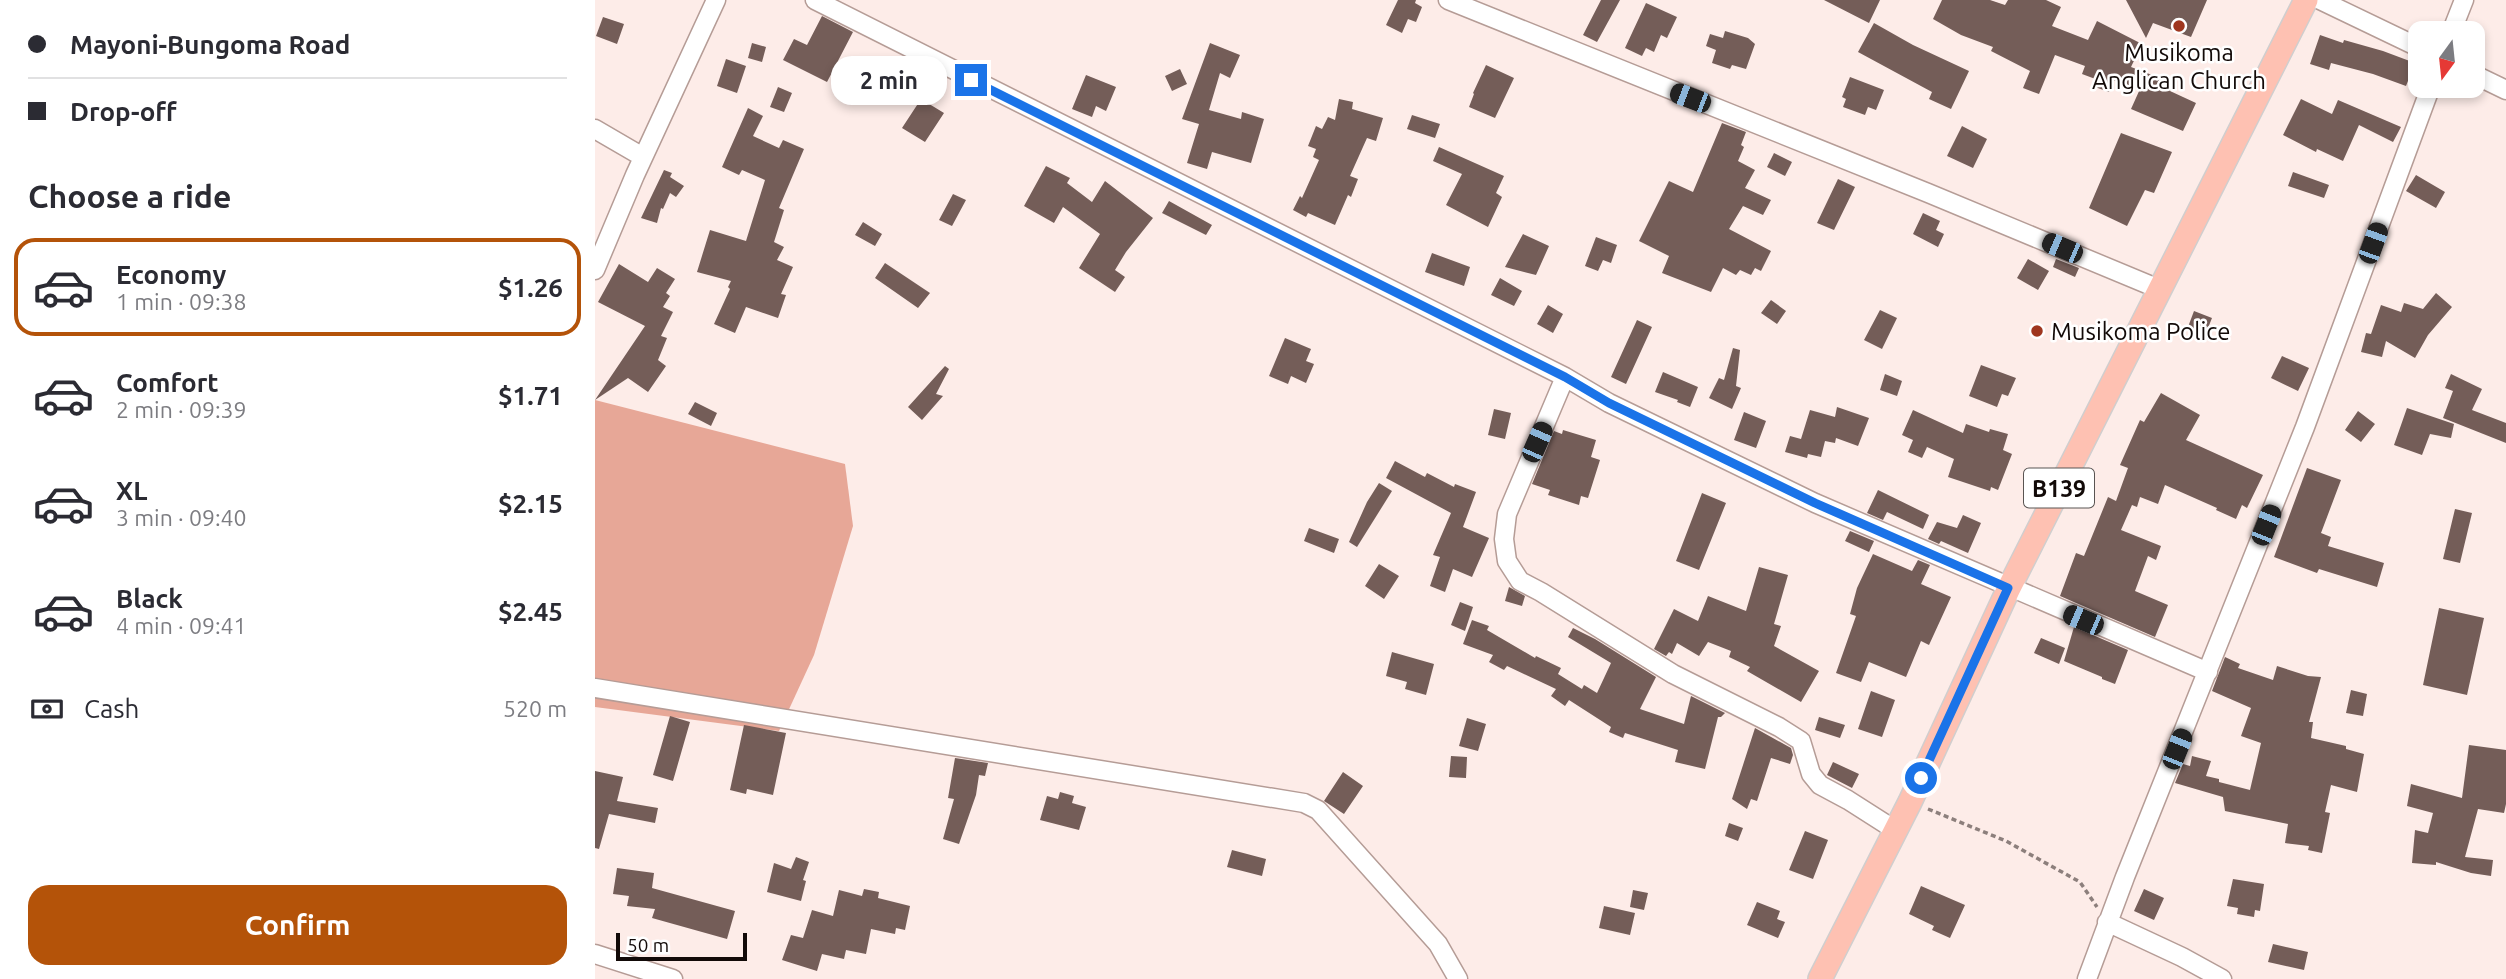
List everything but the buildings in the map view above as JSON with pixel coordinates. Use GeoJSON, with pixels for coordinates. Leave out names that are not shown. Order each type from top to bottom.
{"type":"FeatureCollection","features":[{"type":"Feature","properties":{"kind":"main road","name":"B139"},"geometry":{"type":"LineString","coordinates":[[1820,979],[1910,802],[2008,588],[2305,0]]}},
{"type":"Feature","properties":{"kind":"street"},"geometry":{"type":"LineString","coordinates":[[595,270],[643,157],[716,0]]}},
{"type":"Feature","properties":{"kind":"street"},"geometry":{"type":"LineString","coordinates":[[815,0],[1565,377],[1609,403],[1815,503],[2208,672]]}},
{"type":"Feature","properties":{"kind":"street"},"geometry":{"type":"LineString","coordinates":[[1448,0],[1928,192],[2159,289]]}},
{"type":"Feature","properties":{"kind":"street"},"geometry":{"type":"LineString","coordinates":[[2320,0],[2408,42]]}},
{"type":"Feature","properties":{"kind":"street"},"geometry":{"type":"LineString","coordinates":[[2456,21],[2464,0]]}},
{"type":"Feature","properties":{"kind":"street"},"geometry":{"type":"LineString","coordinates":[[2485,80],[2506,90]]}},
{"type":"Feature","properties":{"kind":"street"},"geometry":{"type":"LineString","coordinates":[[2087,979],[2107,922],[2305,427],[2427,98]]}},
{"type":"Feature","properties":{"kind":"street"},"geometry":{"type":"LineString","coordinates":[[595,130],[643,157]]}},
{"type":"Feature","properties":{"kind":"street"},"geometry":{"type":"LineString","coordinates":[[1565,377],[1507,514],[1504,539],[1507,561],[1520,581],[1673,674],[1779,727],[1801,741],[1811,774],[1820,785],[1895,830]]}},
{"type":"Feature","properties":{"kind":"street"},"geometry":{"type":"LineString","coordinates":[[595,688],[1304,803],[1318,810],[1408,909],[1438,944],[1458,979]]}},
{"type":"Feature","properties":{"kind":"street"},"geometry":{"type":"LineString","coordinates":[[2107,922],[2223,979]]}},
{"type":"Feature","properties":{"kind":"street"},"geometry":{"type":"LineString","coordinates":[[595,954],[673,979]]}},
{"type":"Feature","properties":{"kind":"path"},"geometry":{"type":"LineString","coordinates":[[1910,802],[2005,841],[2080,882],[2107,922]]}},
{"type":"Feature","properties":{"kind":"shaded area"},"geometry":{"type":"Polygon","coordinates":[[[595,400],[845,464],[853,526],[814,655],[779,731],[595,707],[595,400]]]}},
{"type":"Feature","properties":{"kind":"place","name":"Musikoma Anglican Church"},"geometry":{"type":"Point","coordinates":[2179,26]}},
{"type":"Feature","properties":{"kind":"place","name":"Musikoma Police"},"geometry":{"type":"Point","coordinates":[2037,331]}},
{"type":"Feature","properties":{"kind":"route"},"geometry":{"type":"LineString","coordinates":[[971,80],[1565,377],[1609,403],[1815,503],[2008,588],[1921,778]]}}]}
